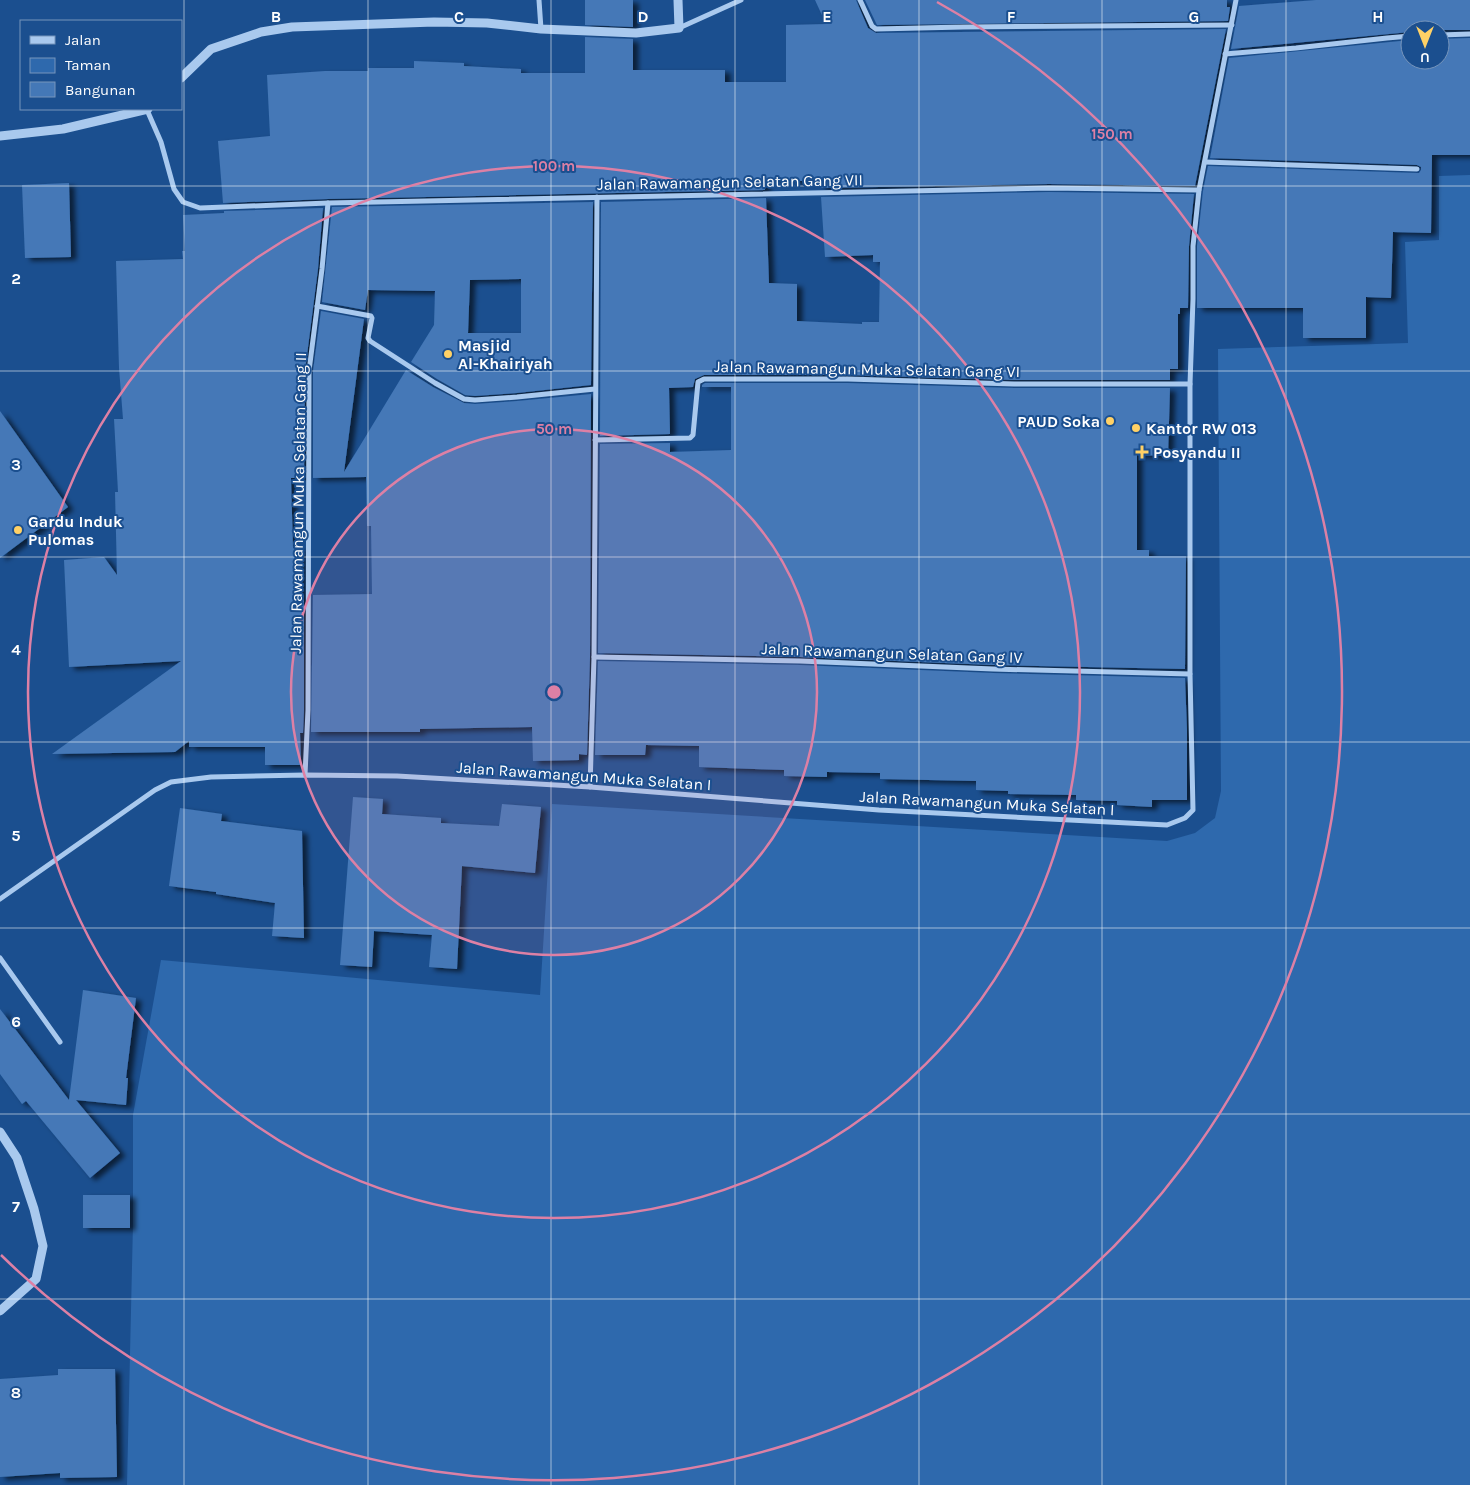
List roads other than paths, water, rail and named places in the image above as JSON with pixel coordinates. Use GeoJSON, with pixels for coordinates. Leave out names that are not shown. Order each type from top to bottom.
{"type":"FeatureCollection","features":[{"type":"Feature","properties":{"kind":"street"},"geometry":{"type":"LineString","coordinates":[[539,0],[541,29]]}},
{"type":"Feature","properties":{"kind":"street"},"geometry":{"type":"LineString","coordinates":[[678,0],[679,28]]}},
{"type":"Feature","properties":{"kind":"street"},"geometry":{"type":"LineString","coordinates":[[182,77],[211,49],[261,32],[292,27],[434,22],[487,23],[541,29],[636,34],[679,28],[741,0]]}},
{"type":"Feature","properties":{"kind":"street"},"geometry":{"type":"LineString","coordinates":[[860,0],[872,26],[876,29],[1232,25]]}},
{"type":"Feature","properties":{"kind":"street","name":"Jalan Rawamangun Muka Selatan I"},"geometry":{"type":"LineString","coordinates":[[0,899],[171,782],[211,777],[398,776],[869,809],[1167,825],[1185,818],[1193,810],[1190,674],[1190,384],[1193,246],[1199,190],[1236,0]]}},
{"type":"Feature","properties":{"kind":"street"},"geometry":{"type":"LineString","coordinates":[[1450,35],[1470,34]]}},
{"type":"Feature","properties":{"kind":"street"},"geometry":{"type":"LineString","coordinates":[[1225,54],[1400,37]]}},
{"type":"Feature","properties":{"kind":"street"},"geometry":{"type":"LineString","coordinates":[[0,136],[63,129],[143,110]]}},
{"type":"Feature","properties":{"kind":"street","name":"Jalan Rawamangun Selatan Gang VII"},"geometry":{"type":"LineString","coordinates":[[147,110],[161,142],[174,189],[183,202],[200,208],[328,203],[1048,188],[1199,190]]}},
{"type":"Feature","properties":{"kind":"street"},"geometry":{"type":"LineString","coordinates":[[1205,162],[1417,169]]}},
{"type":"Feature","properties":{"kind":"street"},"geometry":{"type":"LineString","coordinates":[[590,788],[594,657],[597,197]]}},
{"type":"Feature","properties":{"kind":"street","name":"Jalan Rawamangun Muka Selatan Gang II"},"geometry":{"type":"LineString","coordinates":[[305,775],[308,710],[309,371],[322,270],[328,203]]}},
{"type":"Feature","properties":{"kind":"street"},"geometry":{"type":"LineString","coordinates":[[317,306],[371,316],[368,338],[370,341],[435,383],[464,399],[508,398],[595,389]]}},
{"type":"Feature","properties":{"kind":"street","name":"Jalan Rawamangun Muka Selatan Gang VI"},"geometry":{"type":"LineString","coordinates":[[595,440],[690,438],[693,435],[698,382],[704,379],[848,379],[1014,384],[1190,384]]}},
{"type":"Feature","properties":{"kind":"street","name":"Jalan Rawamangun Selatan Gang IV"},"geometry":{"type":"LineString","coordinates":[[594,657],[800,661],[993,669],[1190,674]]}},
{"type":"Feature","properties":{"kind":"street"},"geometry":{"type":"LineString","coordinates":[[0,958],[60,1042]]}},
{"type":"Feature","properties":{"kind":"street"},"geometry":{"type":"LineString","coordinates":[[0,1132],[17,1158],[34,1209],[43,1246],[36,1279],[0,1311]]}},
{"type":"Feature","properties":{"kind":"place","name":"Masjid Al-Khairiyah"},"geometry":{"type":"Point","coordinates":[448,354]}},
{"type":"Feature","properties":{"kind":"place","name":"PAUD Soka"},"geometry":{"type":"Point","coordinates":[1110,421]}},
{"type":"Feature","properties":{"kind":"place","name":"Kantor RW 013"},"geometry":{"type":"Point","coordinates":[1136,428]}},
{"type":"Feature","properties":{"kind":"place","name":"Posyandu II"},"geometry":{"type":"Point","coordinates":[1142,452]}},
{"type":"Feature","properties":{"kind":"place","name":"Gardu Induk Pulomas"},"geometry":{"type":"Point","coordinates":[18,530]}}]}
